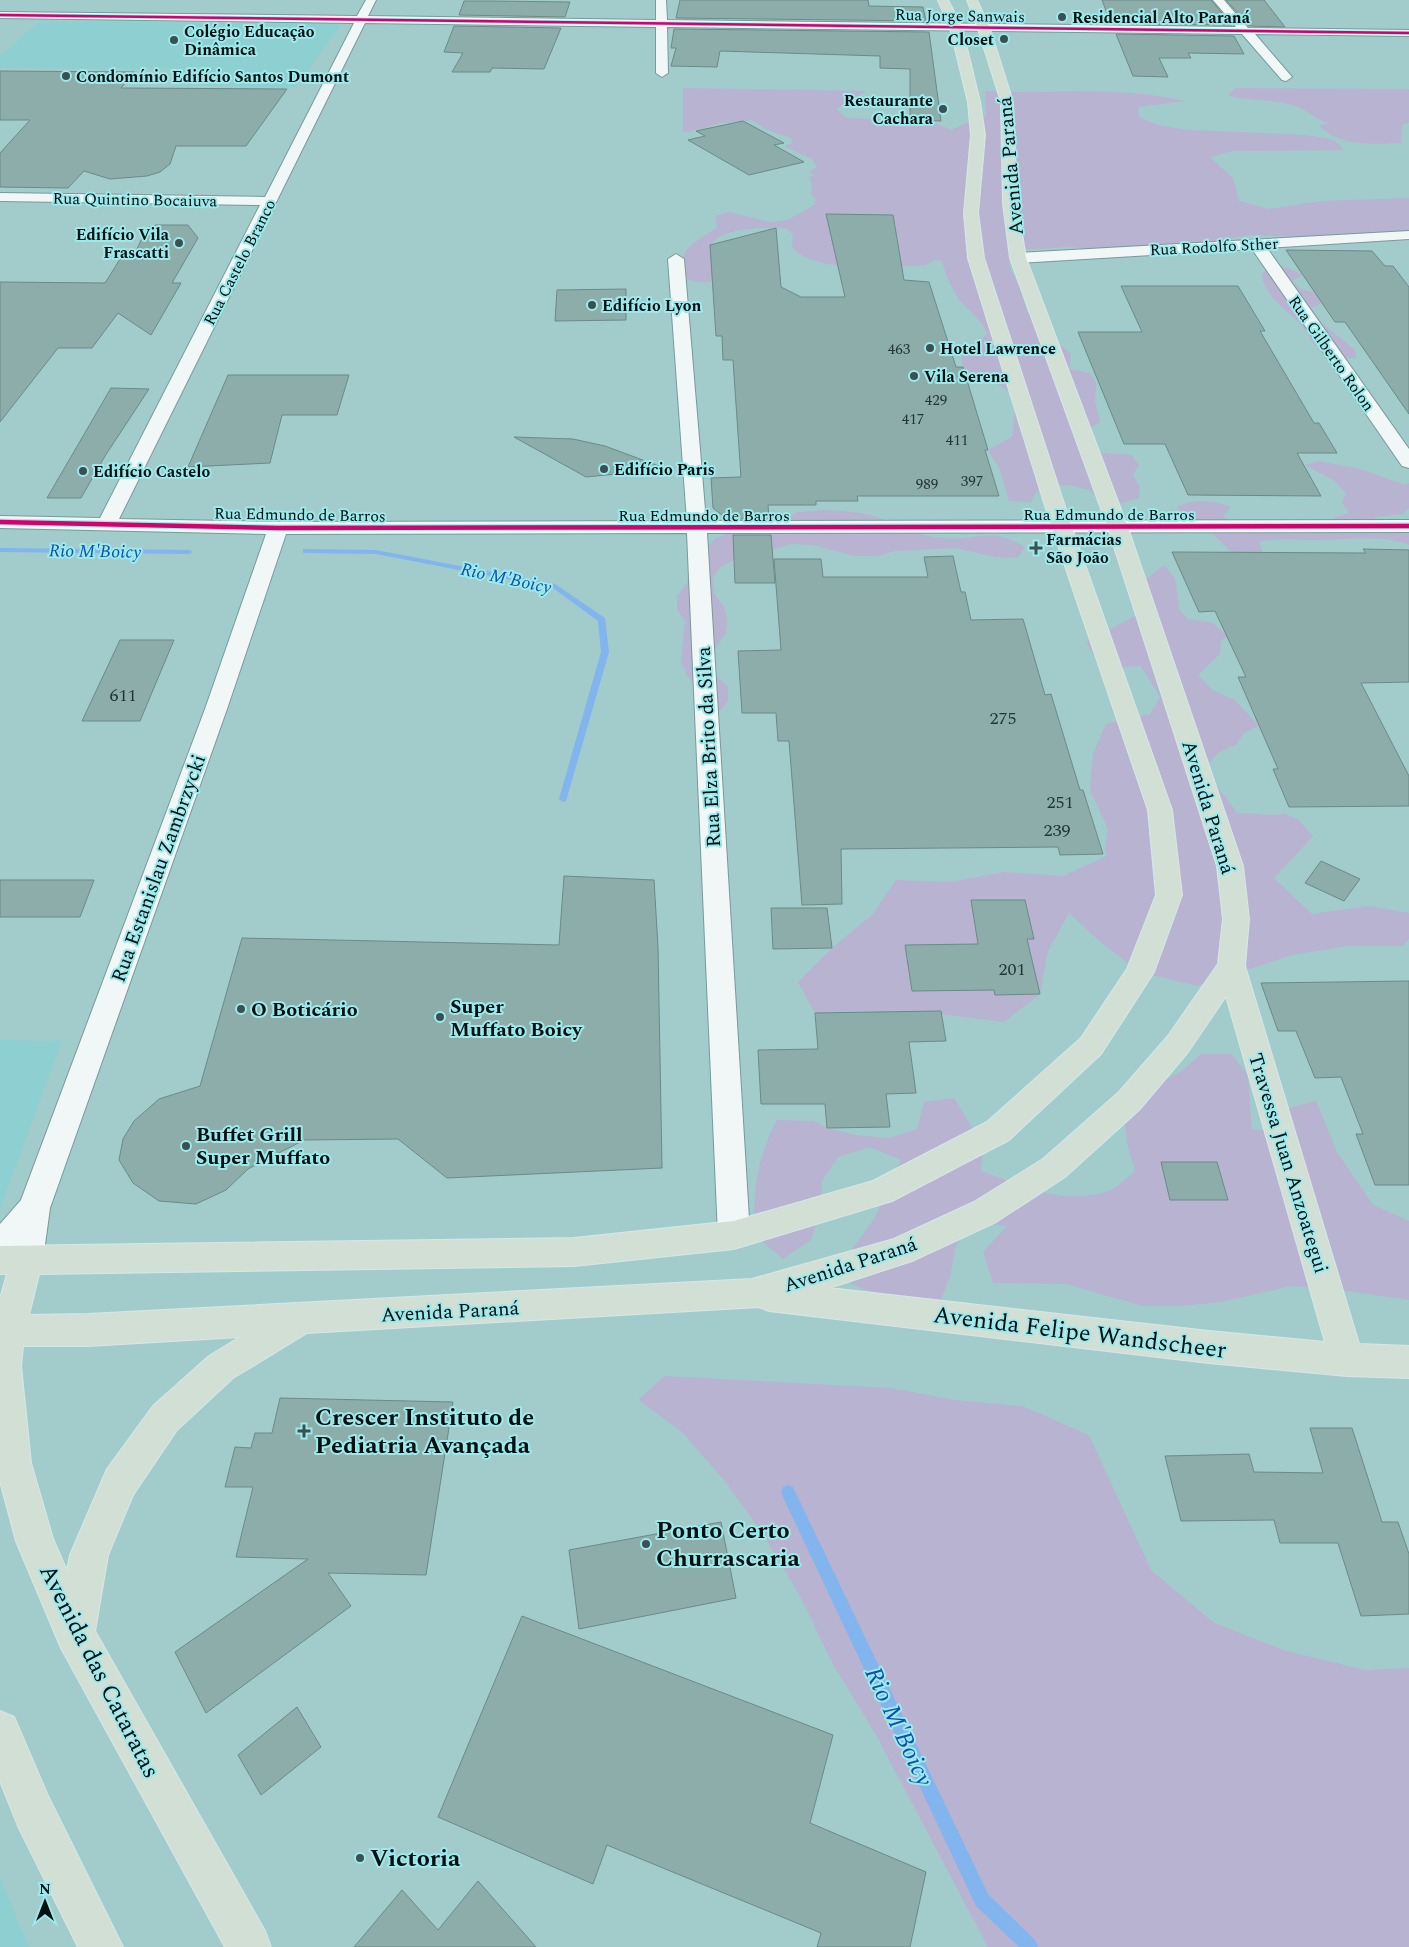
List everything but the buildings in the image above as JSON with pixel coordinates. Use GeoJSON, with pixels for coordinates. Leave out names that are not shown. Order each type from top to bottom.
{"type":"FeatureCollection","features":[{"type":"Feature","properties":{"kind":"main road","name":"Avenida Paraná"},"geometry":{"type":"LineString","coordinates":[[9,1256],[574,1252],[734,1235],[880,1192],[998,1131],[1091,1046],[1140,972],[1169,895],[1160,810],[1062,528],[976,258],[971,213],[978,135],[974,102],[956,28],[943,0]]}},
{"type":"Feature","properties":{"kind":"main road","name":"Avenida Paraná"},"geometry":{"type":"LineString","coordinates":[[4,1331],[88,1330],[752,1294],[810,1280],[901,1251],[985,1212],[1054,1168],[1129,1101],[1178,1044],[1231,966],[1236,919],[1230,866],[1118,528],[1018,258],[1010,203],[1008,102],[984,29],[972,0]]}},
{"type":"Feature","properties":{"kind":"main road","name":"Travessa Juan Anzoategui"},"geometry":{"type":"LineString","coordinates":[[1231,966],[1347,1360]]}},
{"type":"Feature","properties":{"kind":"main road","name":"Avenida das Cataratas"},"geometry":{"type":"LineString","coordinates":[[9,1256],[4,1331],[4,1366],[13,1463],[35,1542],[75,1634],[249,1947]]}},
{"type":"Feature","properties":{"kind":"main road","name":"Avenida Felipe Wandscheer"},"geometry":{"type":"LineString","coordinates":[[752,1294],[1209,1347],[1347,1360],[1409,1362]]}},
{"type":"Feature","properties":{"kind":"main road"},"geometry":{"type":"LineString","coordinates":[[75,1634],[89,1555],[120,1482],[165,1418],[221,1367],[302,1319]]}},
{"type":"Feature","properties":{"kind":"main road"},"geometry":{"type":"LineString","coordinates":[[0,1731],[33,1811],[101,1947]]}},
{"type":"Feature","properties":{"kind":"street","name":"Rua Castelo Branco"},"geometry":{"type":"LineString","coordinates":[[106,525],[371,0]]}},
{"type":"Feature","properties":{"kind":"street"},"geometry":{"type":"LineString","coordinates":[[661,0],[662,73]]}},
{"type":"Feature","properties":{"kind":"street"},"geometry":{"type":"LineString","coordinates":[[1218,0],[1244,32],[1286,77]]}},
{"type":"Feature","properties":{"kind":"street"},"geometry":{"type":"LineString","coordinates":[[12,25],[38,5]]}},
{"type":"Feature","properties":{"kind":"street","name":"Rua Jorge Sanwais"},"geometry":{"type":"LineString","coordinates":[[0,15],[1409,33]]}},
{"type":"Feature","properties":{"kind":"street","name":"Rua Quintino Bocaiuva"},"geometry":{"type":"LineString","coordinates":[[0,197],[270,201]]}},
{"type":"Feature","properties":{"kind":"street","name":"Rua Rodolfo Sther"},"geometry":{"type":"LineString","coordinates":[[1018,258],[1256,243],[1407,238]]}},
{"type":"Feature","properties":{"kind":"street","name":"Rua Gilberto Rolon"},"geometry":{"type":"LineString","coordinates":[[1256,243],[1409,462]]}},
{"type":"Feature","properties":{"kind":"street","name":"Rua Elza Brito da Silva"},"geometry":{"type":"LineString","coordinates":[[676,259],[697,529],[734,1235]]}},
{"type":"Feature","properties":{"kind":"street","name":"Rua Edmundo de Barros"},"geometry":{"type":"LineString","coordinates":[[0,522],[278,528],[697,529],[1409,526]]}},
{"type":"Feature","properties":{"kind":"street","name":"Rua Estanislau Zambrzycki"},"geometry":{"type":"LineString","coordinates":[[9,1256],[34,1208],[216,709],[278,528]]}},
{"type":"Feature","properties":{"kind":"shaded area","name":"Colégio Educação Dinâmica"},"geometry":{"type":"Polygon","coordinates":[[[40,21],[342,24],[295,88],[171,84],[180,69],[0,68],[0,56],[40,21]]]}},
{"type":"Feature","properties":{"kind":"shaded area"},"geometry":{"type":"Polygon","coordinates":[[[683,88],[866,91],[836,109],[847,118],[932,121],[951,130],[986,115],[985,91],[1110,92],[1159,96],[1184,101],[1138,107],[1139,117],[1158,125],[1187,130],[1306,135],[1334,140],[1344,150],[1232,151],[1210,157],[1233,178],[1239,201],[1269,209],[1321,201],[1409,198],[1409,231],[1304,237],[1250,235],[1205,243],[1102,249],[1068,247],[1017,250],[1011,255],[1009,263],[1011,271],[1020,286],[1027,312],[1039,325],[1041,341],[1060,345],[1071,354],[1069,369],[1090,373],[1096,382],[1095,401],[1100,422],[1083,433],[1089,452],[1131,455],[1139,465],[1133,475],[1140,487],[1139,498],[1121,503],[1100,499],[1089,490],[1069,485],[1049,486],[1036,492],[1031,502],[1009,501],[1000,469],[988,450],[1012,437],[1016,399],[1007,390],[972,376],[964,369],[962,354],[973,348],[987,334],[980,321],[956,294],[942,261],[935,260],[925,265],[894,267],[835,265],[803,256],[792,247],[793,235],[787,229],[756,228],[732,232],[714,241],[711,252],[723,278],[713,282],[703,282],[683,278],[682,260],[685,253],[695,242],[717,228],[716,216],[729,212],[770,222],[788,220],[814,205],[816,200],[811,194],[812,183],[809,178],[815,174],[810,174],[809,172],[817,167],[812,159],[784,146],[793,143],[791,138],[765,129],[752,120],[721,123],[688,132],[683,131],[683,88]]]}},
{"type":"Feature","properties":{"kind":"shaded area"},"geometry":{"type":"Polygon","coordinates":[[[1236,88],[1409,89],[1409,122],[1402,125],[1401,143],[1368,144],[1346,141],[1327,132],[1319,125],[1329,124],[1295,106],[1229,96],[1230,92],[1236,88]]]}},
{"type":"Feature","properties":{"kind":"shaded area"},"geometry":{"type":"Polygon","coordinates":[[[1277,264],[1303,275],[1292,281],[1300,289],[1317,293],[1322,303],[1311,308],[1323,324],[1355,350],[1356,358],[1334,357],[1319,350],[1304,328],[1272,297],[1267,290],[1262,275],[1266,269],[1277,264]]]}},
{"type":"Feature","properties":{"kind":"shaded area"},"geometry":{"type":"Polygon","coordinates":[[[1319,461],[1364,470],[1404,485],[1409,483],[1409,508],[1403,514],[1375,517],[1377,527],[1409,532],[1409,545],[1388,540],[1365,538],[1275,540],[1259,542],[1263,554],[1235,559],[1223,543],[1176,507],[1197,501],[1231,507],[1223,516],[1233,524],[1316,524],[1349,513],[1342,502],[1346,493],[1335,481],[1305,465],[1319,461]]]}},
{"type":"Feature","properties":{"kind":"shaded area"},"geometry":{"type":"Polygon","coordinates":[[[846,511],[868,515],[933,537],[954,539],[983,536],[1001,537],[1025,547],[1018,558],[996,557],[956,548],[895,551],[878,556],[855,556],[813,545],[791,544],[734,560],[720,567],[713,578],[714,593],[724,607],[727,619],[726,633],[708,659],[715,674],[728,687],[728,701],[717,715],[687,675],[681,662],[685,621],[677,609],[677,596],[687,584],[689,572],[714,539],[731,532],[772,529],[783,519],[799,512],[846,511]]]}},
{"type":"Feature","properties":{"kind":"shaded area"},"geometry":{"type":"Polygon","coordinates":[[[1164,565],[1175,578],[1179,609],[1187,619],[1213,623],[1227,636],[1221,641],[1220,654],[1198,675],[1212,690],[1235,700],[1259,726],[1244,733],[1237,744],[1218,753],[1204,769],[1237,813],[1285,814],[1298,819],[1313,836],[1274,878],[1312,914],[1369,906],[1409,913],[1409,939],[1403,946],[1347,946],[1292,955],[1198,986],[1140,972],[1105,946],[1069,913],[1048,951],[1040,994],[1004,1022],[941,1014],[815,1013],[798,982],[832,948],[873,914],[896,880],[950,882],[1004,872],[1063,876],[1107,856],[1105,848],[1108,829],[1090,790],[1093,754],[1106,724],[1150,714],[1160,697],[1141,666],[1124,667],[1094,656],[1086,642],[1150,608],[1141,583],[1164,565]]]}},
{"type":"Feature","properties":{"kind":"shaded area"},"geometry":{"type":"Polygon","coordinates":[[[0,1040],[62,1041],[0,1209],[0,1040]]]}},
{"type":"Feature","properties":{"kind":"shaded area"},"geometry":{"type":"Polygon","coordinates":[[[1201,1054],[1232,1054],[1248,1076],[1252,1129],[1283,1132],[1289,1108],[1316,1101],[1337,1152],[1373,1205],[1409,1221],[1409,1300],[1327,1288],[1290,1286],[1221,1302],[1180,1306],[1143,1306],[1066,1284],[993,1283],[983,1252],[1007,1226],[971,1223],[955,1248],[950,1277],[938,1307],[888,1298],[851,1284],[853,1248],[874,1219],[901,1160],[869,1147],[838,1157],[822,1181],[821,1209],[811,1240],[783,1259],[755,1236],[754,1205],[757,1176],[770,1134],[777,1120],[814,1121],[827,1128],[855,1135],[888,1138],[917,1129],[924,1102],[954,1098],[983,1146],[981,1171],[1045,1192],[1077,1196],[1094,1195],[1111,1190],[1135,1171],[1127,1143],[1124,1117],[1159,1084],[1183,1070],[1201,1054]]]}},
{"type":"Feature","properties":{"kind":"shaded area"},"geometry":{"type":"Polygon","coordinates":[[[665,1376],[890,1388],[955,1400],[1022,1406],[1089,1435],[1151,1570],[1214,1623],[1286,1651],[1366,1670],[1409,1668],[1409,1947],[988,1947],[875,1733],[834,1666],[800,1596],[763,1534],[724,1480],[681,1431],[638,1400],[665,1376]]]}},
{"type":"Feature","properties":{"kind":"shaded area"},"geometry":{"type":"Polygon","coordinates":[[[0,1878],[29,1947],[0,1947],[0,1878]]]}},
{"type":"Feature","properties":{"kind":"waterway","name":"Rio M'Boicy"},"geometry":{"type":"LineString","coordinates":[[0,550],[189,552]]}},
{"type":"Feature","properties":{"kind":"waterway","name":"Rio M'Boicy"},"geometry":{"type":"LineString","coordinates":[[306,551],[376,552],[555,586],[602,620],[605,652],[563,799]]}},
{"type":"Feature","properties":{"kind":"waterway","name":"Rio M'Boicy"},"geometry":{"type":"LineString","coordinates":[[788,1492],[982,1900],[1030,1947]]}},
{"type":"Feature","properties":{"kind":"cycle path"},"geometry":{"type":"LineString","coordinates":[[0,15],[1409,33]]}},
{"type":"Feature","properties":{"kind":"cycle path"},"geometry":{"type":"LineString","coordinates":[[0,522],[278,528],[1409,526]]}},
{"type":"Feature","properties":{"kind":"place","name":"Residencial Alto Paraná"},"geometry":{"type":"Point","coordinates":[1062,17]}},
{"type":"Feature","properties":{"kind":"place","name":"Closet"},"geometry":{"type":"Point","coordinates":[1004,39]}},
{"type":"Feature","properties":{"kind":"place","name":"Colégio Educação Dinâmica"},"geometry":{"type":"Point","coordinates":[174,40]}},
{"type":"Feature","properties":{"kind":"place","name":"Condomínio Edifício Santos Dumont"},"geometry":{"type":"Point","coordinates":[66,76]}},
{"type":"Feature","properties":{"kind":"place","name":"Restaurante Cachara"},"geometry":{"type":"Point","coordinates":[943,109]}},
{"type":"Feature","properties":{"kind":"place","name":"Edifício Vila Frascatti"},"geometry":{"type":"Point","coordinates":[179,243]}},
{"type":"Feature","properties":{"kind":"place","name":"Edifício Lyon"},"geometry":{"type":"Point","coordinates":[592,305]}},
{"type":"Feature","properties":{"kind":"place","name":"Hotel Lawrence"},"geometry":{"type":"Point","coordinates":[930,348]}},
{"type":"Feature","properties":{"kind":"place","name":"Vila Serena"},"geometry":{"type":"Point","coordinates":[914,376]}},
{"type":"Feature","properties":{"kind":"place","name":"Edifício Paris"},"geometry":{"type":"Point","coordinates":[604,469]}},
{"type":"Feature","properties":{"kind":"place","name":"Edifício Castelo"},"geometry":{"type":"Point","coordinates":[83,471]}},
{"type":"Feature","properties":{"kind":"place","name":"Farmácias São João"},"geometry":{"type":"Point","coordinates":[1036,548]}},
{"type":"Feature","properties":{"kind":"place","name":"O Boticário"},"geometry":{"type":"Point","coordinates":[241,1009]}},
{"type":"Feature","properties":{"kind":"place","name":"Super Muffato Boicy"},"geometry":{"type":"Point","coordinates":[440,1017]}},
{"type":"Feature","properties":{"kind":"place","name":"Buffet Grill Super Muffato"},"geometry":{"type":"Point","coordinates":[186,1146]}},
{"type":"Feature","properties":{"kind":"place","name":"Crescer Instituto de Pediatria Avançada"},"geometry":{"type":"Point","coordinates":[304,1431]}},
{"type":"Feature","properties":{"kind":"place","name":"Ponto Certo Churrascaria"},"geometry":{"type":"Point","coordinates":[646,1544]}},
{"type":"Feature","properties":{"kind":"place","name":"Victoria"},"geometry":{"type":"Point","coordinates":[360,1858]}}]}
